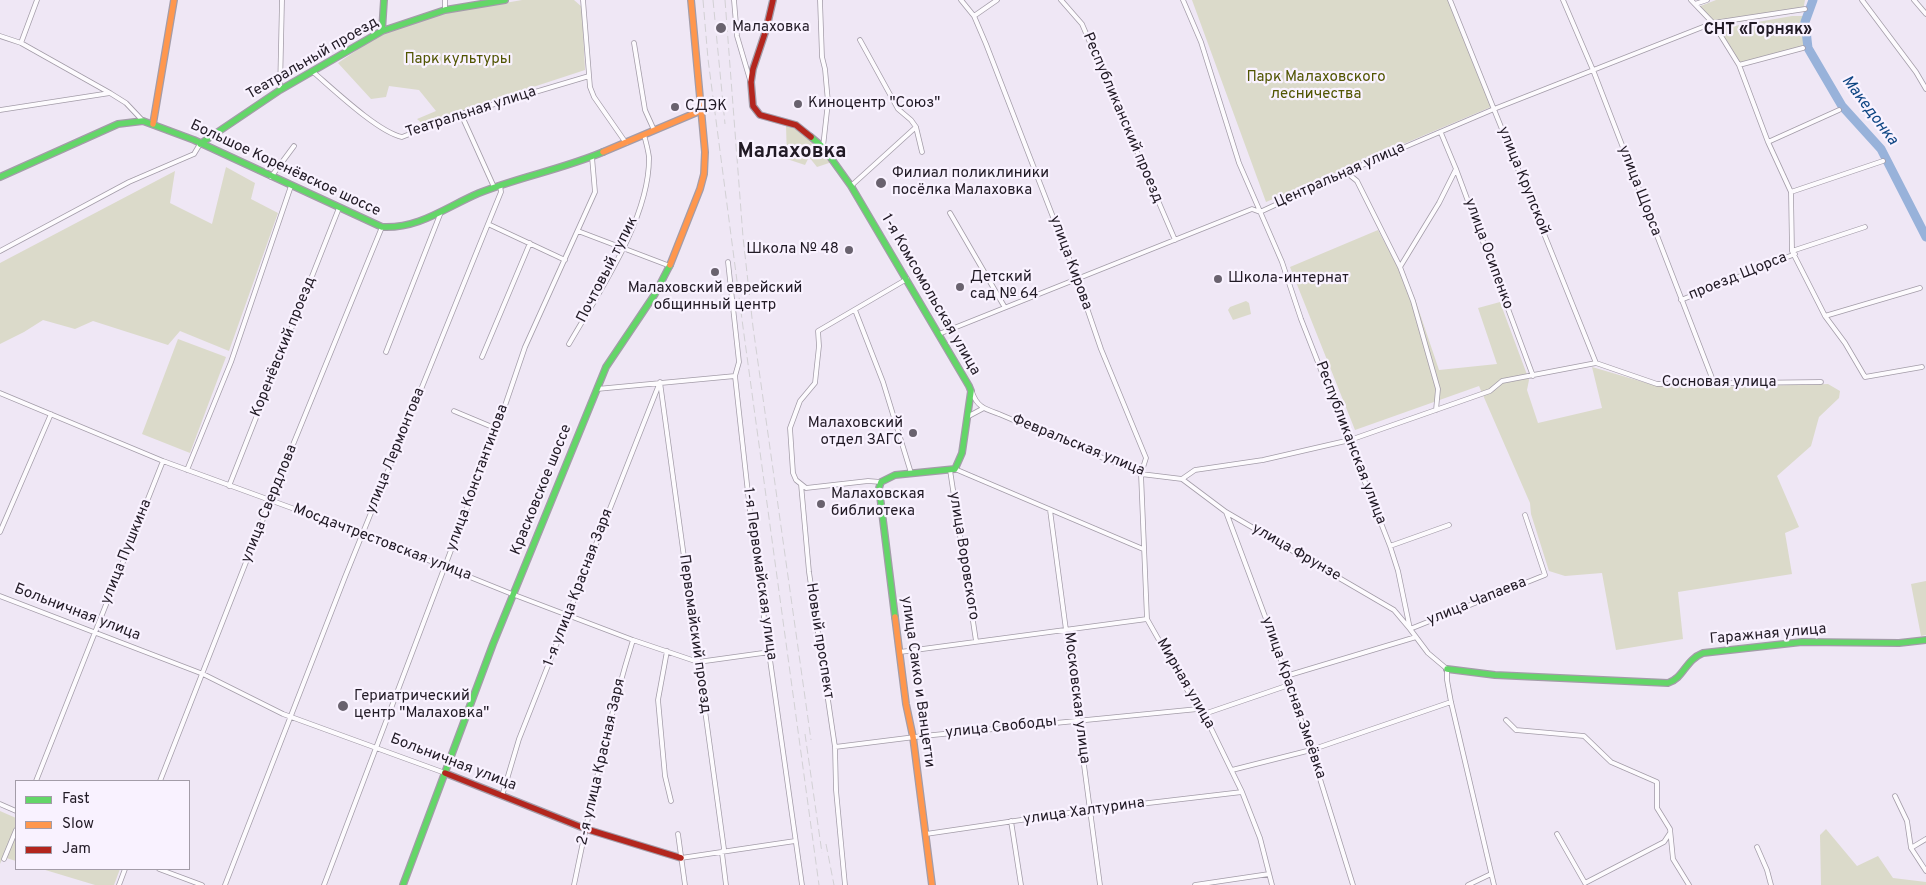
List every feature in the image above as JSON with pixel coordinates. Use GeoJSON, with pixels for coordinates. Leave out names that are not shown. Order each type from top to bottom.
{"type":"FeatureCollection","features":[{"type":"Feature","properties":{"kind":"main road"},"geometry":{"type":"LineString","coordinates":[[153,124],[174,0]]}},
{"type":"Feature","properties":{"kind":"main road"},"geometry":{"type":"LineString","coordinates":[[382,31],[384,0]]}},
{"type":"Feature","properties":{"kind":"main road","name":"Театральный проезд"},"geometry":{"type":"LineString","coordinates":[[200,144],[280,90],[382,31],[445,10],[505,0]]}},
{"type":"Feature","properties":{"kind":"main road","name":"Красковское шоссе"},"geometry":{"type":"LineString","coordinates":[[403,885],[512,594],[606,367],[655,294],[670,266],[700,189],[704,174],[705,152],[692,0]]}},
{"type":"Feature","properties":{"kind":"main road"},"geometry":{"type":"LineString","coordinates":[[751,82],[773,0]]}},
{"type":"Feature","properties":{"kind":"main road","name":"1-я Комсомольская улица"},"geometry":{"type":"LineString","coordinates":[[751,82],[753,106],[757,113],[796,125],[823,146],[851,186],[908,279],[971,391],[962,453],[952,470]]}},
{"type":"Feature","properties":{"kind":"main road","name":"Большое Коренёвское шоссе"},"geometry":{"type":"LineString","coordinates":[[0,177],[118,124],[143,121],[200,144],[382,227],[404,227],[422,221],[497,186],[592,157],[700,111]]}},
{"type":"Feature","properties":{"kind":"main road"},"geometry":{"type":"LineString","coordinates":[[881,482],[895,475],[952,470]]}},
{"type":"Feature","properties":{"kind":"main road","name":"улица Сакко и Ванцетти"},"geometry":{"type":"LineString","coordinates":[[881,482],[879,488],[880,498],[932,885]]}},
{"type":"Feature","properties":{"kind":"main road","name":"Гаражная улица"},"geometry":{"type":"LineString","coordinates":[[1448,669],[1497,675],[1668,683],[1674,682],[1679,677],[1692,657],[1703,653],[1802,642],[1899,643],[1926,640]]}},
{"type":"Feature","properties":{"kind":"main road","name":"Больничная улица"},"geometry":{"type":"LineString","coordinates":[[445,773],[586,829],[681,858]]}},
{"type":"Feature","properties":{"kind":"street"},"geometry":{"type":"LineString","coordinates":[[22,44],[37,0]]}},
{"type":"Feature","properties":{"kind":"street"},"geometry":{"type":"LineString","coordinates":[[280,90],[282,0]]}},
{"type":"Feature","properties":{"kind":"street"},"geometry":{"type":"LineString","coordinates":[[445,10],[446,0]]}},
{"type":"Feature","properties":{"kind":"street"},"geometry":{"type":"LineString","coordinates":[[583,0],[590,87],[594,97],[626,143]]}},
{"type":"Feature","properties":{"kind":"street"},"geometry":{"type":"LineString","coordinates":[[734,0],[737,36],[751,82]]}},
{"type":"Feature","properties":{"kind":"street"},"geometry":{"type":"LineString","coordinates":[[820,0],[822,57],[825,68],[828,102],[823,146]]}},
{"type":"Feature","properties":{"kind":"street","name":"улица Кирова"},"geometry":{"type":"LineString","coordinates":[[961,0],[974,16],[993,62],[1077,278],[1101,349],[1146,458],[1141,474]]}},
{"type":"Feature","properties":{"kind":"street"},"geometry":{"type":"LineString","coordinates":[[974,16],[997,0]]}},
{"type":"Feature","properties":{"kind":"street","name":"Республиканский проезд"},"geometry":{"type":"LineString","coordinates":[[1061,0],[1082,24],[1175,240]]}},
{"type":"Feature","properties":{"kind":"street","name":"Республиканская улица"},"geometry":{"type":"LineString","coordinates":[[1183,0],[1201,42],[1239,163],[1282,262],[1301,319],[1390,546],[1398,571],[1410,628],[1428,653],[1448,669]]}},
{"type":"Feature","properties":{"kind":"street","name":"улица Крупской"},"geometry":{"type":"LineString","coordinates":[[1450,0],[1596,363]]}},
{"type":"Feature","properties":{"kind":"street","name":"улица Щорса"},"geometry":{"type":"LineString","coordinates":[[1563,0],[1593,70],[1714,383]]}},
{"type":"Feature","properties":{"kind":"street"},"geometry":{"type":"LineString","coordinates":[[1691,0],[1713,24],[1739,65],[1768,142],[1791,192],[1794,252],[1825,316],[1845,343],[1865,377],[1922,367]]}},
{"type":"Feature","properties":{"kind":"street"},"geometry":{"type":"LineString","coordinates":[[1695,4],[1706,0]]}},
{"type":"Feature","properties":{"kind":"street"},"geometry":{"type":"LineString","coordinates":[[1862,0],[1916,72],[1926,89]]}},
{"type":"Feature","properties":{"kind":"street"},"geometry":{"type":"LineString","coordinates":[[1914,0],[1926,14]]}},
{"type":"Feature","properties":{"kind":"street","name":"Центральная улица"},"geometry":{"type":"LineString","coordinates":[[938,334],[1004,306],[1252,209],[1260,212],[1346,172],[1494,110],[1713,24],[1805,9]]}},
{"type":"Feature","properties":{"kind":"street"},"geometry":{"type":"LineString","coordinates":[[0,36],[22,44],[110,93],[126,103],[143,121]]}},
{"type":"Feature","properties":{"kind":"street"},"geometry":{"type":"LineString","coordinates":[[860,40],[898,109],[911,120],[916,128],[922,152]]}},
{"type":"Feature","properties":{"kind":"street"},"geometry":{"type":"LineString","coordinates":[[634,43],[645,110],[654,130]]}},
{"type":"Feature","properties":{"kind":"street"},"geometry":{"type":"LineString","coordinates":[[1739,65],[1803,48]]}},
{"type":"Feature","properties":{"kind":"street","name":"Театральная улица"},"geometry":{"type":"LineString","coordinates":[[312,71],[370,120],[395,136],[402,137],[460,114],[589,76]]}},
{"type":"Feature","properties":{"kind":"street"},"geometry":{"type":"LineString","coordinates":[[0,110],[110,93]]}},
{"type":"Feature","properties":{"kind":"street"},"geometry":{"type":"LineString","coordinates":[[1768,142],[1839,110]]}},
{"type":"Feature","properties":{"kind":"street"},"geometry":{"type":"LineString","coordinates":[[460,114],[497,186]]}},
{"type":"Feature","properties":{"kind":"street"},"geometry":{"type":"LineString","coordinates":[[851,186],[916,128]]}},
{"type":"Feature","properties":{"kind":"street","name":"улица Осипенко"},"geometry":{"type":"LineString","coordinates":[[1441,133],[1532,376]]}},
{"type":"Feature","properties":{"kind":"street","name":"Почтовый тупик"},"geometry":{"type":"LineString","coordinates":[[569,344],[623,248],[639,209],[648,172],[649,158],[644,135]]}},
{"type":"Feature","properties":{"kind":"street"},"geometry":{"type":"LineString","coordinates":[[0,251],[129,182],[194,154],[200,144]]}},
{"type":"Feature","properties":{"kind":"street"},"geometry":{"type":"LineString","coordinates":[[271,177],[294,146]]}},
{"type":"Feature","properties":{"kind":"street","name":"улица Константинова"},"geometry":{"type":"LineString","coordinates":[[324,885],[497,429],[525,347],[595,192],[592,157]]}},
{"type":"Feature","properties":{"kind":"street"},"geometry":{"type":"LineString","coordinates":[[1791,192],[1883,162]]}},
{"type":"Feature","properties":{"kind":"street"},"geometry":{"type":"LineString","coordinates":[[1400,267],[1439,203],[1456,169]]}},
{"type":"Feature","properties":{"kind":"street"},"geometry":{"type":"LineString","coordinates":[[1346,172],[1357,180],[1400,267],[1423,333],[1438,389],[1436,410]]}},
{"type":"Feature","properties":{"kind":"street"},"geometry":{"type":"LineString","coordinates":[[187,470],[230,366],[291,186]]}},
{"type":"Feature","properties":{"kind":"street","name":"улица Лермонтова"},"geometry":{"type":"LineString","coordinates":[[225,885],[290,716],[488,224],[500,192],[497,186]]}},
{"type":"Feature","properties":{"kind":"street","name":"Коренёвский проезд"},"geometry":{"type":"LineString","coordinates":[[229,486],[339,208]]}},
{"type":"Feature","properties":{"kind":"street"},"geometry":{"type":"LineString","coordinates":[[386,352],[442,211]]}},
{"type":"Feature","properties":{"kind":"street"},"geometry":{"type":"LineString","coordinates":[[950,213],[1004,306]]}},
{"type":"Feature","properties":{"kind":"street"},"geometry":{"type":"LineString","coordinates":[[488,224],[565,260]]}},
{"type":"Feature","properties":{"kind":"street","name":"улица Свердлова"},"geometry":{"type":"LineString","coordinates":[[160,780],[382,227]]}},
{"type":"Feature","properties":{"kind":"street","name":"проезд Щорса"},"geometry":{"type":"LineString","coordinates":[[1681,300],[1794,252],[1865,227]]}},
{"type":"Feature","properties":{"kind":"street"},"geometry":{"type":"LineString","coordinates":[[578,231],[670,266]]}},
{"type":"Feature","properties":{"kind":"street"},"geometry":{"type":"LineString","coordinates":[[482,357],[530,243]]}},
{"type":"Feature","properties":{"kind":"street","name":"1-я Первомайская улица"},"geometry":{"type":"LineString","coordinates":[[728,262],[739,362],[735,376],[754,548],[802,885]]}},
{"type":"Feature","properties":{"kind":"street"},"geometry":{"type":"LineString","coordinates":[[908,279],[855,310],[883,382],[911,473]]}},
{"type":"Feature","properties":{"kind":"street"},"geometry":{"type":"LineString","coordinates":[[1825,316],[1920,288]]}},
{"type":"Feature","properties":{"kind":"street","name":"Новый проспект"},"geometry":{"type":"LineString","coordinates":[[846,885],[836,790],[835,747],[809,572],[801,484],[796,480],[793,473],[790,428],[800,401],[815,383],[819,346],[818,331],[855,310]]}},
{"type":"Feature","properties":{"kind":"street"},"geometry":{"type":"LineString","coordinates":[[1182,479],[1194,470],[1263,460],[1350,440],[1490,391],[1502,382],[1596,363]]}},
{"type":"Feature","properties":{"kind":"street","name":"Сосновая улица"},"geometry":{"type":"LineString","coordinates":[[1596,363],[1657,384],[1821,382]]}},
{"type":"Feature","properties":{"kind":"street"},"geometry":{"type":"LineString","coordinates":[[597,389],[735,376]]}},
{"type":"Feature","properties":{"kind":"street","name":"1-я улица Красная Заря"},"geometry":{"type":"LineString","coordinates":[[502,796],[519,740],[660,382]]}},
{"type":"Feature","properties":{"kind":"street","name":"Первомайский проезд"},"geometry":{"type":"LineString","coordinates":[[660,382],[724,849],[722,853],[726,885]]}},
{"type":"Feature","properties":{"kind":"street"},"geometry":{"type":"LineString","coordinates":[[967,417],[982,409],[975,401],[971,391]]}},
{"type":"Feature","properties":{"kind":"street","name":"Мосдачтрестовская улица"},"geometry":{"type":"LineString","coordinates":[[0,393],[163,461],[363,534],[632,640],[698,662],[770,652]]}},
{"type":"Feature","properties":{"kind":"street","name":"Февральская улица"},"geometry":{"type":"LineString","coordinates":[[982,409],[999,414],[1141,474],[1182,479]]}},
{"type":"Feature","properties":{"kind":"street"},"geometry":{"type":"LineString","coordinates":[[454,411],[497,429]]}},
{"type":"Feature","properties":{"kind":"street"},"geometry":{"type":"LineString","coordinates":[[0,532],[51,414]]}},
{"type":"Feature","properties":{"kind":"street","name":"улица Пушкина"},"geometry":{"type":"LineString","coordinates":[[36,780],[163,461]]}},
{"type":"Feature","properties":{"kind":"street"},"geometry":{"type":"LineString","coordinates":[[952,470],[1143,549]]}},
{"type":"Feature","properties":{"kind":"street","name":"улица Воровского"},"geometry":{"type":"LineString","coordinates":[[952,470],[976,641]]}},
{"type":"Feature","properties":{"kind":"street","name":"Мирная улица"},"geometry":{"type":"LineString","coordinates":[[1141,474],[1147,619],[1198,709],[1204,714],[1232,770],[1260,838],[1272,885]]}},
{"type":"Feature","properties":{"kind":"street","name":"улица Фрунзе"},"geometry":{"type":"LineString","coordinates":[[1182,479],[1226,512],[1394,610],[1410,628]]}},
{"type":"Feature","properties":{"kind":"street"},"geometry":{"type":"LineString","coordinates":[[801,484],[806,488],[868,481],[881,482]]}},
{"type":"Feature","properties":{"kind":"street","name":"Московская улица"},"geometry":{"type":"LineString","coordinates":[[1050,510],[1100,885]]}},
{"type":"Feature","properties":{"kind":"street","name":"улица Красная Змеёвка"},"geometry":{"type":"LineString","coordinates":[[1226,512],[1312,750],[1353,885]]}},
{"type":"Feature","properties":{"kind":"street","name":"улица Чапаева"},"geometry":{"type":"LineString","coordinates":[[1410,628],[1545,575],[1525,515]]}},
{"type":"Feature","properties":{"kind":"street"},"geometry":{"type":"LineString","coordinates":[[1390,546],[1449,525]]}},
{"type":"Feature","properties":{"kind":"street","name":"Больничная улица"},"geometry":{"type":"LineString","coordinates":[[0,596],[202,674],[290,716],[445,773]]}},
{"type":"Feature","properties":{"kind":"street"},"geometry":{"type":"LineString","coordinates":[[900,652],[1147,619]]}},
{"type":"Feature","properties":{"kind":"street","name":"улица Чапаева"},"geometry":{"type":"LineString","coordinates":[[1286,676],[1416,637]]}},
{"type":"Feature","properties":{"kind":"street","name":"2-я улица Красная Заря"},"geometry":{"type":"LineString","coordinates":[[574,885],[596,779],[632,640]]}},
{"type":"Feature","properties":{"kind":"street"},"geometry":{"type":"LineString","coordinates":[[667,651],[658,700],[664,767],[671,801]]}},
{"type":"Feature","properties":{"kind":"street"},"geometry":{"type":"LineString","coordinates":[[1448,669],[1447,680],[1451,702],[1494,885]]}},
{"type":"Feature","properties":{"kind":"street"},"geometry":{"type":"LineString","coordinates":[[1204,714],[1289,685]]}},
{"type":"Feature","properties":{"kind":"street"},"geometry":{"type":"LineString","coordinates":[[1232,770],[1312,750],[1451,702]]}},
{"type":"Feature","properties":{"kind":"street","name":"улица Свободы"},"geometry":{"type":"LineString","coordinates":[[835,747],[913,737],[1198,709]]}},
{"type":"Feature","properties":{"kind":"street"},"geometry":{"type":"LineString","coordinates":[[1506,720],[1516,730],[1584,736],[1610,762],[1657,782],[1657,808],[1670,829],[1673,859],[1689,885]]}},
{"type":"Feature","properties":{"kind":"street","name":"улица Халтурина"},"geometry":{"type":"LineString","coordinates":[[926,834],[1090,810],[1242,792]]}},
{"type":"Feature","properties":{"kind":"street"},"geometry":{"type":"LineString","coordinates":[[1895,796],[1907,821],[1912,848],[1926,871]]}},
{"type":"Feature","properties":{"kind":"street"},"geometry":{"type":"LineString","coordinates":[[0,804],[15,811]]}},
{"type":"Feature","properties":{"kind":"street"},"geometry":{"type":"LineString","coordinates":[[1011,821],[1021,885]]}},
{"type":"Feature","properties":{"kind":"street"},"geometry":{"type":"LineString","coordinates":[[4,859],[15,832]]}},
{"type":"Feature","properties":{"kind":"street"},"geometry":{"type":"LineString","coordinates":[[1556,834],[1585,884],[1664,842],[1670,833]]}},
{"type":"Feature","properties":{"kind":"street"},"geometry":{"type":"LineString","coordinates":[[678,834],[685,885]]}},
{"type":"Feature","properties":{"kind":"street"},"geometry":{"type":"LineString","coordinates":[[1912,848],[1926,839]]}},
{"type":"Feature","properties":{"kind":"street","name":"Больничная улица"},"geometry":{"type":"LineString","coordinates":[[681,858],[795,841]]}},
{"type":"Feature","properties":{"kind":"street"},"geometry":{"type":"LineString","coordinates":[[1757,847],[1771,885]]}},
{"type":"Feature","properties":{"kind":"street"},"geometry":{"type":"LineString","coordinates":[[118,885],[125,870]]}},
{"type":"Feature","properties":{"kind":"street"},"geometry":{"type":"LineString","coordinates":[[162,870],[202,885]]}},
{"type":"Feature","properties":{"kind":"street"},"geometry":{"type":"LineString","coordinates":[[1195,885],[1269,874]]}},
{"type":"Feature","properties":{"kind":"street"},"geometry":{"type":"LineString","coordinates":[[1468,885],[1491,874]]}},
{"type":"Feature","properties":{"kind":"green space","name":"Парк культуры"},"geometry":{"type":"Polygon","coordinates":[[[522,0],[574,0],[582,7],[585,70],[466,109],[425,126],[417,119],[436,111],[419,90],[389,86],[386,97],[371,99],[338,63],[376,37],[407,23],[448,13],[522,0]]]}},
{"type":"Feature","properties":{"kind":"green space","name":"Парк Малаховского лесничества"},"geometry":{"type":"Polygon","coordinates":[[[1192,0],[1448,0],[1491,107],[1266,202],[1192,0]]]}},
{"type":"Feature","properties":{"kind":"green space"},"geometry":{"type":"Polygon","coordinates":[[[1716,0],[1805,0],[1803,11],[1715,26],[1698,7],[1716,0]]]}},
{"type":"Feature","properties":{"kind":"green space"},"geometry":{"type":"Polygon","coordinates":[[[1792,16],[1803,16],[1806,48],[1741,66],[1717,29],[1792,16]]]}},
{"type":"Feature","properties":{"kind":"green space"},"geometry":{"type":"Polygon","coordinates":[[[786,125],[812,140],[832,162],[817,167],[809,157],[805,165],[787,159],[786,125]]]}},
{"type":"Feature","properties":{"kind":"green space"},"geometry":{"type":"Polygon","coordinates":[[[226,167],[255,183],[251,199],[278,213],[229,351],[180,331],[168,345],[93,321],[75,329],[43,320],[0,344],[0,263],[175,171],[170,203],[212,224],[226,167]]]}},
{"type":"Feature","properties":{"kind":"green space"},"geometry":{"type":"Polygon","coordinates":[[[1378,230],[1415,299],[1439,370],[1497,364],[1478,308],[1500,302],[1529,380],[1527,390],[1538,423],[1602,408],[1592,367],[1657,386],[1717,387],[1828,384],[1840,391],[1839,398],[1819,417],[1811,446],[1777,476],[1799,527],[1785,533],[1792,574],[1678,592],[1683,639],[1616,650],[1602,573],[1565,576],[1549,571],[1531,514],[1530,503],[1479,386],[1355,430],[1290,267],[1378,230]]]}},
{"type":"Feature","properties":{"kind":"green space"},"geometry":{"type":"Polygon","coordinates":[[[1246,301],[1249,303],[1251,314],[1233,320],[1228,310],[1230,307],[1246,301]]]}},
{"type":"Feature","properties":{"kind":"green space"},"geometry":{"type":"Polygon","coordinates":[[[178,339],[226,357],[190,453],[142,434],[178,339]]]}},
{"type":"Feature","properties":{"kind":"green space"},"geometry":{"type":"Polygon","coordinates":[[[1926,581],[1926,635],[1921,636],[1911,584],[1926,581]]]}},
{"type":"Feature","properties":{"kind":"green space"},"geometry":{"type":"Polygon","coordinates":[[[0,811],[15,818],[15,861],[3,857],[0,864],[0,811]]]}},
{"type":"Feature","properties":{"kind":"green space"},"geometry":{"type":"Polygon","coordinates":[[[1826,829],[1857,866],[1878,856],[1893,878],[1926,882],[1926,885],[1821,885],[1820,835],[1826,829]]]}},
{"type":"Feature","properties":{"kind":"green space"},"geometry":{"type":"Polygon","coordinates":[[[45,870],[120,870],[114,885],[95,885],[45,870]]]}},
{"type":"Feature","properties":{"kind":"waterway","name":"Македонка"},"geometry":{"type":"LineString","coordinates":[[1813,0],[1805,22],[1808,48],[1842,106],[1881,149],[1926,237]]}},
{"type":"Feature","properties":{"kind":"railway"},"geometry":{"type":"LineString","coordinates":[[703,0],[708,59],[743,327],[819,885]]}},
{"type":"Feature","properties":{"kind":"railway"},"geometry":{"type":"LineString","coordinates":[[713,0],[725,124]]}},
{"type":"Feature","properties":{"kind":"railway"},"geometry":{"type":"LineString","coordinates":[[725,0],[743,237],[753,327],[811,740]]}},
{"type":"Feature","properties":{"kind":"railway"},"geometry":{"type":"LineString","coordinates":[[805,734],[822,853]]}},
{"type":"Feature","properties":{"kind":"railway"},"geometry":{"type":"LineString","coordinates":[[826,844],[834,885]]}},
{"type":"Feature","properties":{"kind":"traffic: fast"},"geometry":{"type":"LineString","coordinates":[[382,31],[384,0]]}},
{"type":"Feature","properties":{"kind":"traffic: fast"},"geometry":{"type":"LineString","coordinates":[[200,144],[280,90],[382,31],[445,10],[505,0]]}},
{"type":"Feature","properties":{"kind":"traffic: fast"},"geometry":{"type":"LineString","coordinates":[[0,177],[118,124],[143,121],[194,140],[382,227],[395,227],[420,221],[494,187],[603,152]]}},
{"type":"Feature","properties":{"kind":"traffic: fast"},"geometry":{"type":"LineString","coordinates":[[811,137],[823,147],[851,186],[971,391],[962,453],[955,469],[895,475],[881,482],[879,488],[895,617]]}},
{"type":"Feature","properties":{"kind":"traffic: fast"},"geometry":{"type":"LineString","coordinates":[[403,885],[493,644],[606,367],[655,294],[670,265]]}},
{"type":"Feature","properties":{"kind":"traffic: fast"},"geometry":{"type":"LineString","coordinates":[[1447,669],[1495,675],[1668,683],[1678,677],[1692,660],[1703,653],[1802,642],[1899,643],[1926,640]]}},
{"type":"Feature","properties":{"kind":"traffic: slow"},"geometry":{"type":"LineString","coordinates":[[153,124],[174,0]]}},
{"type":"Feature","properties":{"kind":"traffic: slow"},"geometry":{"type":"LineString","coordinates":[[670,265],[700,189],[704,174],[705,152],[691,0]]}},
{"type":"Feature","properties":{"kind":"traffic: slow"},"geometry":{"type":"LineString","coordinates":[[603,152],[700,111]]}},
{"type":"Feature","properties":{"kind":"traffic: slow"},"geometry":{"type":"LineString","coordinates":[[895,617],[932,885]]}},
{"type":"Feature","properties":{"kind":"traffic: jam"},"geometry":{"type":"LineString","coordinates":[[773,0],[766,30],[753,69],[751,82],[753,106],[760,115],[796,125],[811,137]]}},
{"type":"Feature","properties":{"kind":"traffic: jam"},"geometry":{"type":"LineString","coordinates":[[445,773],[586,829],[681,858]]}},
{"type":"Feature","properties":{"kind":"place","name":"Малаховка"},"geometry":{"type":"Point","coordinates":[721,28]}},
{"type":"Feature","properties":{"kind":"place","name":"Киноцентр \"Союз\""},"geometry":{"type":"Point","coordinates":[798,104]}},
{"type":"Feature","properties":{"kind":"place","name":"СДЭК"},"geometry":{"type":"Point","coordinates":[675,107]}},
{"type":"Feature","properties":{"kind":"place","name":"Филиал поликлиники посёлка Малаховка"},"geometry":{"type":"Point","coordinates":[881,183]}},
{"type":"Feature","properties":{"kind":"place","name":"Школа № 48"},"geometry":{"type":"Point","coordinates":[849,250]}},
{"type":"Feature","properties":{"kind":"place","name":"Малаховский еврейский общинный центр"},"geometry":{"type":"Point","coordinates":[715,272]}},
{"type":"Feature","properties":{"kind":"place","name":"Школа-интернат"},"geometry":{"type":"Point","coordinates":[1218,279]}},
{"type":"Feature","properties":{"kind":"place","name":"Детский сад № 64"},"geometry":{"type":"Point","coordinates":[960,287]}},
{"type":"Feature","properties":{"kind":"place","name":"Малаховский отдел ЗАГС"},"geometry":{"type":"Point","coordinates":[913,433]}},
{"type":"Feature","properties":{"kind":"place","name":"Малаховская библиотека"},"geometry":{"type":"Point","coordinates":[821,504]}},
{"type":"Feature","properties":{"kind":"place","name":"Гериатрический центр \"Малаховка\""},"geometry":{"type":"Point","coordinates":[343,706]}},
{"type":"Feature","properties":{"kind":"district","name":"СНТ «Горняк»"},"geometry":{"type":"Point","coordinates":[1758,31]}},
{"type":"Feature","properties":{"kind":"district","name":"Малаховка"},"geometry":{"type":"Point","coordinates":[792,153]}}]}
